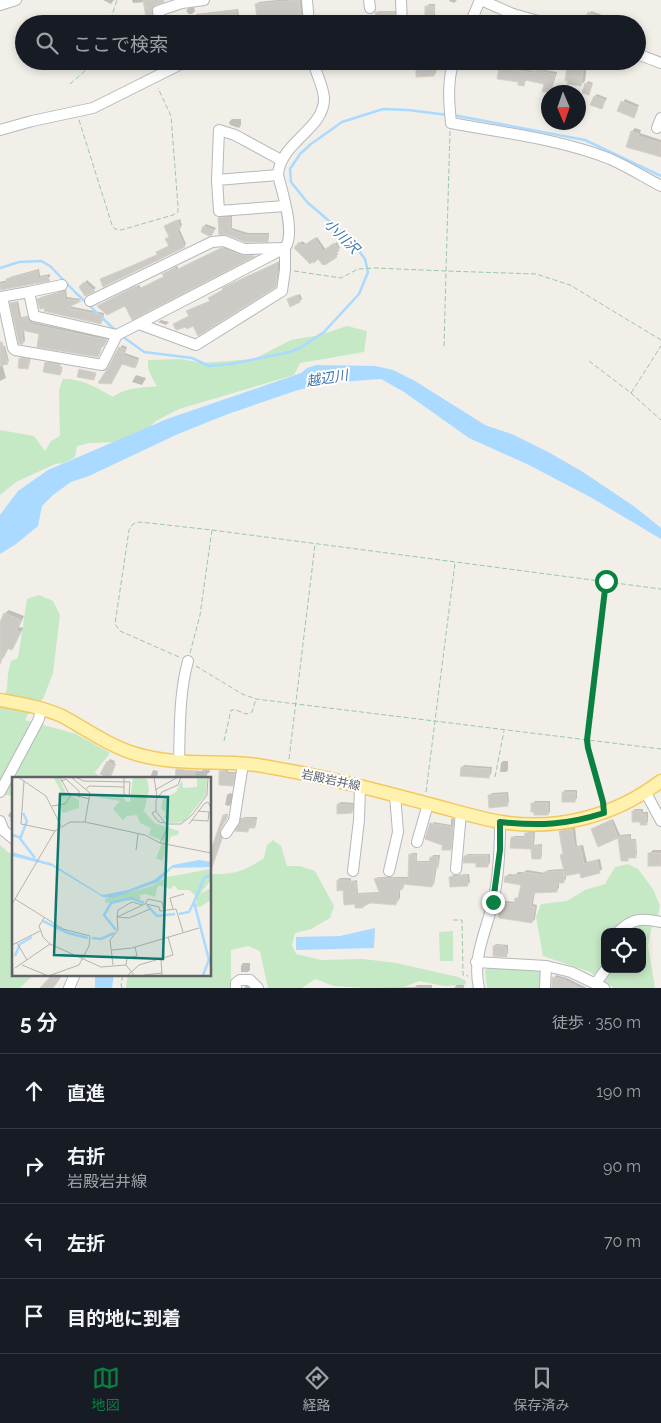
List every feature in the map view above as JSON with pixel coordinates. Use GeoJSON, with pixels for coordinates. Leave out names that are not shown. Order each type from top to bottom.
{"type":"FeatureCollection","features":[{"type":"Feature","properties":{"kind":"main road","name":"岩殿岩井線"},"geometry":{"type":"LineString","coordinates":[[0,700],[42,708],[61,716],[124,750],[178,761],[243,764],[287,770],[360,786],[500,822],[527,825],[555,824],[604,813],[646,793],[661,781]]}},
{"type":"Feature","properties":{"kind":"street"},"geometry":{"type":"LineString","coordinates":[[159,15],[158,11],[182,3],[204,0]]}},
{"type":"Feature","properties":{"kind":"street"},"geometry":{"type":"LineString","coordinates":[[307,0],[308,15]]}},
{"type":"Feature","properties":{"kind":"street"},"geometry":{"type":"LineString","coordinates":[[401,0],[402,15]]}},
{"type":"Feature","properties":{"kind":"street"},"geometry":{"type":"LineString","coordinates":[[474,15],[480,0],[504,15]]}},
{"type":"Feature","properties":{"kind":"street"},"geometry":{"type":"LineString","coordinates":[[646,57],[661,63]]}},
{"type":"Feature","properties":{"kind":"street"},"geometry":{"type":"LineString","coordinates":[[0,130],[93,108],[153,79],[163,70]]}},
{"type":"Feature","properties":{"kind":"street"},"geometry":{"type":"LineString","coordinates":[[58,286],[62,285],[1,297],[13,348],[15,350],[102,365],[117,335],[285,248],[288,245],[289,238],[285,206],[278,175],[281,160],[322,111],[324,104],[323,91],[316,70]]}},
{"type":"Feature","properties":{"kind":"street"},"geometry":{"type":"LineString","coordinates":[[452,70],[450,87],[451,123],[559,143],[581,149],[612,160],[661,186]]}},
{"type":"Feature","properties":{"kind":"street"},"geometry":{"type":"LineString","coordinates":[[281,160],[235,134],[219,130],[217,180],[219,211],[285,206]]}},
{"type":"Feature","properties":{"kind":"street"},"geometry":{"type":"LineString","coordinates":[[217,180],[278,175]]}},
{"type":"Feature","properties":{"kind":"street"},"geometry":{"type":"LineString","coordinates":[[90,301],[212,242],[224,241],[244,249],[285,248]]}},
{"type":"Feature","properties":{"kind":"street"},"geometry":{"type":"LineString","coordinates":[[138,324],[196,345],[282,291],[285,270],[285,248]]}},
{"type":"Feature","properties":{"kind":"street"},"geometry":{"type":"LineString","coordinates":[[29,292],[34,316],[117,335]]}},
{"type":"Feature","properties":{"kind":"street"},"geometry":{"type":"LineString","coordinates":[[178,761],[182,682],[188,661]]}},
{"type":"Feature","properties":{"kind":"street"},"geometry":{"type":"LineString","coordinates":[[0,792],[38,721],[42,708]]}},
{"type":"Feature","properties":{"kind":"street"},"geometry":{"type":"LineString","coordinates":[[226,833],[234,821],[243,764]]}},
{"type":"Feature","properties":{"kind":"street"},"geometry":{"type":"LineString","coordinates":[[353,871],[360,786]]}},
{"type":"Feature","properties":{"kind":"street"},"geometry":{"type":"LineString","coordinates":[[646,793],[661,821]]}},
{"type":"Feature","properties":{"kind":"street"},"geometry":{"type":"LineString","coordinates":[[388,871],[398,832],[395,795]]}},
{"type":"Feature","properties":{"kind":"street"},"geometry":{"type":"LineString","coordinates":[[417,842],[426,803]]}},
{"type":"Feature","properties":{"kind":"street"},"geometry":{"type":"LineString","coordinates":[[456,869],[461,812]]}},
{"type":"Feature","properties":{"kind":"street"},"geometry":{"type":"LineString","coordinates":[[479,988],[476,962],[493,902],[500,850],[500,822]]}},
{"type":"Feature","properties":{"kind":"street"},"geometry":{"type":"LineString","coordinates":[[0,823],[4,831],[12,837]]}},
{"type":"Feature","properties":{"kind":"street"},"geometry":{"type":"LineString","coordinates":[[622,928],[626,924],[637,920],[644,919],[661,922]]}},
{"type":"Feature","properties":{"kind":"street"},"geometry":{"type":"LineString","coordinates":[[476,962],[546,966],[571,972],[600,986],[605,973]]}},
{"type":"Feature","properties":{"kind":"street"},"geometry":{"type":"LineString","coordinates":[[546,966],[546,988]]}},
{"type":"Feature","properties":{"kind":"street"},"geometry":{"type":"LineString","coordinates":[[236,988],[236,983],[240,980],[250,980],[258,988]]}},
{"type":"Feature","properties":{"kind":"path"},"geometry":{"type":"LineString","coordinates":[[112,15],[117,0]]}},
{"type":"Feature","properties":{"kind":"path"},"geometry":{"type":"LineString","coordinates":[[70,84],[85,70]]}},
{"type":"Feature","properties":{"kind":"path"},"geometry":{"type":"LineString","coordinates":[[77,112],[112,225],[115,229],[121,230],[173,215],[178,212],[178,206],[171,116],[153,79]]}},
{"type":"Feature","properties":{"kind":"path"},"geometry":{"type":"LineString","coordinates":[[444,348],[451,123]]}},
{"type":"Feature","properties":{"kind":"path"},"geometry":{"type":"LineString","coordinates":[[285,270],[342,278],[358,269],[376,268],[536,274],[570,285],[661,340]]}},
{"type":"Feature","properties":{"kind":"path"},"geometry":{"type":"LineString","coordinates":[[631,393],[661,346]]}},
{"type":"Feature","properties":{"kind":"path"},"geometry":{"type":"LineString","coordinates":[[589,361],[631,393],[661,420]]}},
{"type":"Feature","properties":{"kind":"path"},"geometry":{"type":"LineString","coordinates":[[661,589],[140,522],[133,524],[129,530],[116,624],[120,631],[188,661],[242,694],[256,699],[661,749]]}},
{"type":"Feature","properties":{"kind":"path"},"geometry":{"type":"LineString","coordinates":[[188,661],[200,615],[212,530]]}},
{"type":"Feature","properties":{"kind":"path"},"geometry":{"type":"LineString","coordinates":[[287,770],[315,544]]}},
{"type":"Feature","properties":{"kind":"path"},"geometry":{"type":"LineString","coordinates":[[426,803],[434,721],[455,562]]}},
{"type":"Feature","properties":{"kind":"path"},"geometry":{"type":"LineString","coordinates":[[604,813],[603,802],[587,740],[606,581]]}},
{"type":"Feature","properties":{"kind":"path"},"geometry":{"type":"LineString","coordinates":[[224,741],[231,710],[246,714],[252,712],[256,699]]}},
{"type":"Feature","properties":{"kind":"path"},"geometry":{"type":"LineString","coordinates":[[495,777],[504,730]]}},
{"type":"Feature","properties":{"kind":"path"},"geometry":{"type":"LineString","coordinates":[[454,920],[462,920],[463,975],[477,977]]}},
{"type":"Feature","properties":{"kind":"green space"},"geometry":{"type":"Polygon","coordinates":[[[347,326],[367,331],[364,352],[300,363],[294,375],[179,409],[156,421],[145,431],[117,442],[90,443],[77,446],[75,457],[16,482],[0,495],[0,430],[34,436],[45,451],[51,441],[60,436],[59,390],[63,379],[83,382],[113,397],[128,390],[157,386],[149,371],[148,360],[181,359],[202,363],[254,359],[291,340],[320,335],[347,326]]]}},
{"type":"Feature","properties":{"kind":"green space"},"geometry":{"type":"Polygon","coordinates":[[[39,595],[53,601],[60,615],[53,673],[43,699],[31,708],[25,720],[76,734],[110,753],[95,772],[99,777],[12,777],[12,796],[0,794],[0,703],[7,689],[11,661],[18,658],[27,599],[39,595]]]}},
{"type":"Feature","properties":{"kind":"green space"},"geometry":{"type":"Polygon","coordinates":[[[273,840],[281,846],[287,866],[299,866],[315,871],[334,906],[330,918],[311,929],[295,933],[292,945],[296,954],[321,960],[363,959],[396,963],[458,977],[466,981],[465,985],[444,986],[419,981],[404,987],[367,988],[334,986],[315,979],[302,988],[268,988],[260,951],[248,946],[231,950],[231,988],[126,988],[128,976],[211,976],[211,874],[232,873],[251,866],[264,858],[267,845],[273,840]]]}},
{"type":"Feature","properties":{"kind":"green space"},"geometry":{"type":"Polygon","coordinates":[[[0,845],[12,855],[12,886],[10,888],[12,890],[12,976],[32,976],[20,988],[0,988],[0,845]]]}},
{"type":"Feature","properties":{"kind":"green space"},"geometry":{"type":"Polygon","coordinates":[[[628,864],[638,869],[653,889],[660,906],[651,930],[648,946],[655,988],[614,988],[590,972],[543,956],[536,917],[541,904],[567,901],[585,890],[605,884],[615,867],[628,864]]]}},
{"type":"Feature","properties":{"kind":"green space"},"geometry":{"type":"Polygon","coordinates":[[[453,931],[453,961],[440,961],[439,932],[453,931]]]}},
{"type":"Feature","properties":{"kind":"green space"},"geometry":{"type":"Polygon","coordinates":[[[488,967],[539,968],[542,971],[542,988],[487,988],[485,971],[488,967]]]}},
{"type":"Feature","properties":{"kind":"water","name":"越辺川"},"geometry":{"type":"Polygon","coordinates":[[[316,365],[376,366],[393,370],[415,381],[485,425],[514,435],[583,472],[635,507],[661,528],[661,539],[592,498],[527,464],[469,438],[404,392],[381,379],[326,383],[295,391],[228,414],[178,434],[89,476],[71,482],[42,506],[38,526],[0,554],[0,515],[18,491],[48,470],[167,419],[301,373],[307,368],[316,365]]]}},
{"type":"Feature","properties":{"kind":"water"},"geometry":{"type":"Polygon","coordinates":[[[375,928],[374,948],[296,950],[296,937],[340,936],[375,928]]]}},
{"type":"Feature","properties":{"kind":"water"},"geometry":{"type":"Polygon","coordinates":[[[95,976],[114,976],[112,988],[95,988],[95,976]]]}},
{"type":"Feature","properties":{"kind":"building"},"geometry":{"type":"Polygon","coordinates":[[[143,0],[163,0],[164,2],[155,5],[152,9],[153,15],[146,15],[143,0]]]}},
{"type":"Feature","properties":{"kind":"building"},"geometry":{"type":"Polygon","coordinates":[[[299,0],[300,15],[257,15],[255,4],[299,0]]]}},
{"type":"Feature","properties":{"kind":"building"},"geometry":{"type":"Polygon","coordinates":[[[425,6],[434,6],[434,15],[425,15],[425,6]]]}},
{"type":"Feature","properties":{"kind":"building"},"geometry":{"type":"Polygon","coordinates":[[[236,10],[237,15],[200,15],[236,10]]]}},
{"type":"Feature","properties":{"kind":"building"},"geometry":{"type":"Polygon","coordinates":[[[375,12],[395,12],[395,15],[376,15],[375,12]]]}},
{"type":"Feature","properties":{"kind":"building"},"geometry":{"type":"Polygon","coordinates":[[[416,70],[434,70],[434,76],[416,77],[416,70]]]}},
{"type":"Feature","properties":{"kind":"building"},"geometry":{"type":"Polygon","coordinates":[[[499,70],[535,73],[535,70],[543,70],[543,72],[555,74],[553,85],[544,85],[525,80],[524,86],[518,85],[518,82],[497,79],[499,70]]]}},
{"type":"Feature","properties":{"kind":"building"},"geometry":{"type":"Polygon","coordinates":[[[566,70],[584,70],[581,85],[567,84],[568,81],[565,81],[566,70]]]}},
{"type":"Feature","properties":{"kind":"building"},"geometry":{"type":"Polygon","coordinates":[[[585,83],[592,85],[589,95],[586,94],[586,85],[585,83]]]}},
{"type":"Feature","properties":{"kind":"building"},"geometry":{"type":"Polygon","coordinates":[[[594,96],[605,100],[602,109],[590,105],[594,96]]]}},
{"type":"Feature","properties":{"kind":"building"},"geometry":{"type":"Polygon","coordinates":[[[621,101],[638,108],[634,118],[617,111],[621,101]]]}},
{"type":"Feature","properties":{"kind":"building"},"geometry":{"type":"Polygon","coordinates":[[[631,131],[639,134],[638,136],[661,143],[661,157],[626,147],[631,131]]]}},
{"type":"Feature","properties":{"kind":"building"},"geometry":{"type":"Polygon","coordinates":[[[230,217],[231,230],[245,235],[268,235],[268,242],[245,242],[227,235],[219,235],[218,218],[230,217]]]}},
{"type":"Feature","properties":{"kind":"building"},"geometry":{"type":"Polygon","coordinates":[[[177,220],[181,228],[177,230],[185,247],[103,287],[100,279],[157,255],[156,252],[169,246],[165,239],[169,237],[164,226],[177,220]]]}},
{"type":"Feature","properties":{"kind":"building"},"geometry":{"type":"Polygon","coordinates":[[[203,226],[214,230],[212,235],[209,236],[201,232],[203,226]]]}},
{"type":"Feature","properties":{"kind":"building"},"geometry":{"type":"Polygon","coordinates":[[[315,238],[323,251],[334,243],[339,251],[335,254],[337,257],[325,265],[318,259],[310,264],[294,248],[299,242],[303,246],[315,238]]]}},
{"type":"Feature","properties":{"kind":"building"},"geometry":{"type":"Polygon","coordinates":[[[221,248],[242,255],[255,256],[132,320],[125,306],[107,315],[97,306],[136,286],[139,289],[164,277],[162,274],[175,268],[176,270],[221,248]]]}},
{"type":"Feature","properties":{"kind":"building"},"geometry":{"type":"Polygon","coordinates":[[[277,263],[276,287],[198,336],[193,326],[187,329],[186,327],[176,330],[173,324],[189,316],[186,311],[210,301],[208,298],[223,290],[222,288],[277,263]]]}},
{"type":"Feature","properties":{"kind":"building"},"geometry":{"type":"Polygon","coordinates":[[[37,271],[38,278],[47,276],[50,281],[0,290],[0,284],[7,283],[6,279],[37,271]]]}},
{"type":"Feature","properties":{"kind":"building"},"geometry":{"type":"Polygon","coordinates":[[[84,282],[95,291],[85,296],[79,287],[84,282]]]}},
{"type":"Feature","properties":{"kind":"building"},"geometry":{"type":"Polygon","coordinates":[[[64,292],[65,299],[81,301],[67,308],[102,315],[101,324],[44,311],[45,308],[40,309],[37,299],[64,292]]]}},
{"type":"Feature","properties":{"kind":"building"},"geometry":{"type":"Polygon","coordinates":[[[297,295],[300,302],[290,307],[287,299],[297,295]]]}},
{"type":"Feature","properties":{"kind":"building"},"geometry":{"type":"Polygon","coordinates":[[[16,302],[19,319],[27,317],[30,324],[107,340],[103,347],[101,347],[98,357],[37,347],[39,334],[22,330],[23,344],[19,344],[10,303],[16,302]]]}},
{"type":"Feature","properties":{"kind":"building"},"geometry":{"type":"Polygon","coordinates":[[[0,342],[2,342],[8,364],[0,366],[0,342]]]}},
{"type":"Feature","properties":{"kind":"building"},"geometry":{"type":"Polygon","coordinates":[[[119,347],[126,350],[123,355],[137,360],[135,368],[122,364],[111,384],[98,383],[108,368],[119,347]]]}},
{"type":"Feature","properties":{"kind":"building"},"geometry":{"type":"Polygon","coordinates":[[[19,358],[29,359],[28,369],[18,368],[19,358]]]}},
{"type":"Feature","properties":{"kind":"building"},"geometry":{"type":"Polygon","coordinates":[[[45,362],[60,365],[59,368],[62,368],[60,375],[43,372],[45,362]]]}},
{"type":"Feature","properties":{"kind":"building"},"geometry":{"type":"Polygon","coordinates":[[[79,369],[96,373],[94,380],[77,377],[79,369]]]}},
{"type":"Feature","properties":{"kind":"building"},"geometry":{"type":"Polygon","coordinates":[[[4,613],[21,620],[16,631],[20,632],[12,650],[7,648],[0,664],[0,622],[4,613]]]}},
{"type":"Feature","properties":{"kind":"building"},"geometry":{"type":"Polygon","coordinates":[[[107,761],[115,766],[110,777],[100,774],[107,761]]]}},
{"type":"Feature","properties":{"kind":"building"},"geometry":{"type":"Polygon","coordinates":[[[461,767],[490,769],[489,778],[460,776],[461,767]]]}},
{"type":"Feature","properties":{"kind":"building"},"geometry":{"type":"Polygon","coordinates":[[[176,769],[195,771],[194,777],[175,777],[176,769]]]}},
{"type":"Feature","properties":{"kind":"building"},"geometry":{"type":"Polygon","coordinates":[[[219,771],[226,771],[226,774],[235,774],[233,786],[219,785],[219,771]]]}},
{"type":"Feature","properties":{"kind":"building"},"geometry":{"type":"Polygon","coordinates":[[[562,792],[575,792],[575,802],[562,802],[562,792]]]}},
{"type":"Feature","properties":{"kind":"building"},"geometry":{"type":"Polygon","coordinates":[[[506,794],[508,806],[489,808],[488,795],[506,794]]]}},
{"type":"Feature","properties":{"kind":"building"},"geometry":{"type":"Polygon","coordinates":[[[531,803],[548,803],[548,815],[534,815],[534,812],[531,812],[531,803]]]}},
{"type":"Feature","properties":{"kind":"building"},"geometry":{"type":"Polygon","coordinates":[[[337,804],[353,805],[352,813],[337,814],[337,804]]]}},
{"type":"Feature","properties":{"kind":"building"},"geometry":{"type":"Polygon","coordinates":[[[632,811],[641,811],[641,814],[646,814],[647,825],[640,825],[640,822],[632,822],[632,811]]]}},
{"type":"Feature","properties":{"kind":"building"},"geometry":{"type":"Polygon","coordinates":[[[223,815],[228,816],[220,830],[222,839],[211,870],[211,850],[223,815]]]}},
{"type":"Feature","properties":{"kind":"building"},"geometry":{"type":"Polygon","coordinates":[[[241,818],[255,819],[255,828],[248,828],[248,832],[235,831],[241,818]]]}},
{"type":"Feature","properties":{"kind":"building"},"geometry":{"type":"Polygon","coordinates":[[[611,820],[618,837],[629,836],[629,840],[635,840],[636,858],[628,858],[628,861],[621,861],[618,838],[598,847],[591,829],[611,820]]]}},
{"type":"Feature","properties":{"kind":"building"},"geometry":{"type":"Polygon","coordinates":[[[430,823],[453,827],[451,850],[442,850],[442,845],[425,839],[430,823]]]}},
{"type":"Feature","properties":{"kind":"building"},"geometry":{"type":"Polygon","coordinates":[[[572,829],[575,848],[580,846],[584,864],[597,861],[600,873],[581,878],[580,873],[564,876],[564,883],[557,883],[557,892],[533,893],[531,906],[535,907],[532,923],[499,918],[500,903],[514,904],[515,898],[518,898],[521,885],[504,882],[505,876],[513,877],[514,874],[520,875],[524,872],[544,875],[544,872],[564,871],[560,855],[563,854],[559,831],[572,829]]]}},
{"type":"Feature","properties":{"kind":"building"},"geometry":{"type":"Polygon","coordinates":[[[525,833],[533,833],[532,846],[541,846],[541,859],[532,859],[531,849],[510,848],[511,837],[524,838],[525,833]]]}},
{"type":"Feature","properties":{"kind":"building"},"geometry":{"type":"Polygon","coordinates":[[[648,853],[661,853],[661,866],[648,866],[648,853]]]}},
{"type":"Feature","properties":{"kind":"building"},"geometry":{"type":"Polygon","coordinates":[[[409,854],[416,855],[416,862],[429,863],[430,857],[438,857],[438,868],[435,867],[432,887],[403,884],[402,890],[398,890],[396,905],[372,903],[363,905],[363,908],[355,908],[355,904],[344,905],[343,890],[337,891],[337,880],[356,882],[356,894],[380,894],[374,879],[408,879],[409,854]]]}},
{"type":"Feature","properties":{"kind":"building"},"geometry":{"type":"Polygon","coordinates":[[[488,855],[488,867],[476,867],[476,863],[463,863],[464,856],[488,855]]]}},
{"type":"Feature","properties":{"kind":"building"},"geometry":{"type":"Polygon","coordinates":[[[467,875],[468,886],[450,887],[449,877],[467,875]]]}},
{"type":"Feature","properties":{"kind":"building"},"geometry":{"type":"Polygon","coordinates":[[[503,945],[503,947],[506,947],[507,957],[493,956],[493,946],[503,945]]]}},
{"type":"Feature","properties":{"kind":"building"},"geometry":{"type":"Polygon","coordinates":[[[51,976],[62,976],[53,988],[40,988],[51,976]]]}},
{"type":"Feature","properties":{"kind":"building"},"geometry":{"type":"Polygon","coordinates":[[[552,977],[565,980],[579,988],[552,988],[552,977]]]}},
{"type":"Feature","properties":{"kind":"waterway","name":"小川沢"},"geometry":{"type":"LineString","coordinates":[[122,336],[144,352],[192,358],[209,366],[231,364],[290,352],[300,348],[324,332],[359,294],[368,272],[365,259],[349,238],[307,202],[291,182],[290,169],[300,154],[311,144],[342,122],[383,109],[448,115]]}},
{"type":"Feature","properties":{"kind":"waterway","name":"小川沢"},"geometry":{"type":"LineString","coordinates":[[453,115],[585,140],[661,176]]}},
{"type":"Feature","properties":{"kind":"waterway","name":"小川沢"},"geometry":{"type":"LineString","coordinates":[[0,268],[19,262],[41,261],[50,266],[116,331]]}},
{"type":"Feature","properties":{"kind":"route"},"geometry":{"type":"LineString","coordinates":[[493,902],[500,850],[500,822],[527,825],[555,824],[604,813],[603,802],[587,740],[606,581]]}}]}
